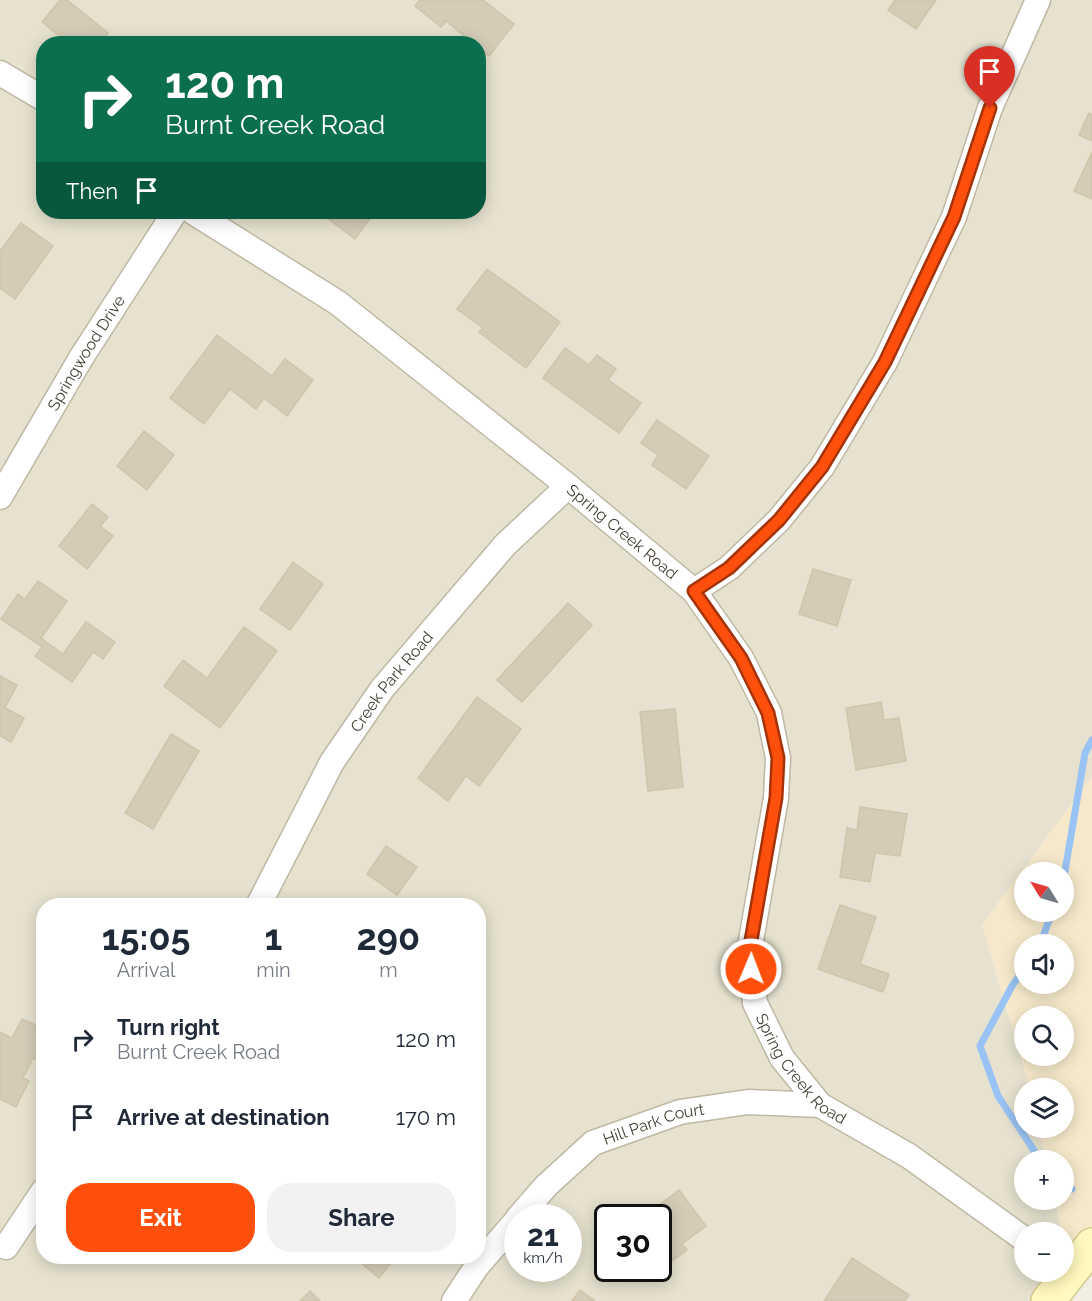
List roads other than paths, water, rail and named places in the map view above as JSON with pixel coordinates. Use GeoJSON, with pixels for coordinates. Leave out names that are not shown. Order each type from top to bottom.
{"type":"FeatureCollection","features":[{"type":"Feature","properties":{"kind":"main road"},"geometry":{"type":"LineString","coordinates":[[1074,1263],[1092,1245]]}},
{"type":"Feature","properties":{"kind":"main road"},"geometry":{"type":"LineString","coordinates":[[1048,1301],[1060,1282]]}},
{"type":"Feature","properties":{"kind":"street"},"geometry":{"type":"LineString","coordinates":[[694,591],[729,568],[779,520],[822,467],[885,362],[954,217],[990,108],[1038,0]]}},
{"type":"Feature","properties":{"kind":"street"},"geometry":{"type":"LineString","coordinates":[[0,73],[36,94]]}},
{"type":"Feature","properties":{"kind":"street","name":"Springwood Drive"},"geometry":{"type":"LineString","coordinates":[[0,497],[81,358],[170,219]]}},
{"type":"Feature","properties":{"kind":"street","name":"Spring Creek Road"},"geometry":{"type":"LineString","coordinates":[[203,219],[338,303],[568,486],[694,591],[741,658],[768,713],[778,758],[776,798],[749,952],[755,1003],[782,1058],[820,1105],[909,1156],[1014,1232]]}},
{"type":"Feature","properties":{"kind":"street","name":"Creek Park Road"},"geometry":{"type":"LineString","coordinates":[[262,898],[332,762],[382,689],[505,545],[568,486]]}},
{"type":"Feature","properties":{"kind":"street","name":"Hill Park Court"},"geometry":{"type":"LineString","coordinates":[[531,1204],[546,1186],[593,1143],[680,1112],[748,1102],[820,1105]]}},
{"type":"Feature","properties":{"kind":"street"},"geometry":{"type":"LineString","coordinates":[[6,1247],[36,1202]]}},
{"type":"Feature","properties":{"kind":"street","name":"Hill Park Court"},"geometry":{"type":"LineString","coordinates":[[486,1256],[504,1235]]}},
{"type":"Feature","properties":{"kind":"street","name":"Hill Park Court"},"geometry":{"type":"LineString","coordinates":[[454,1301],[479,1264]]}},
{"type":"Feature","properties":{"kind":"waterway"},"geometry":{"type":"LineString","coordinates":[[1067,862],[1085,753],[1092,740]]}},
{"type":"Feature","properties":{"kind":"waterway"},"geometry":{"type":"LineString","coordinates":[[1044,934],[1048,922]]}},
{"type":"Feature","properties":{"kind":"waterway"},"geometry":{"type":"LineString","coordinates":[[1014,983],[980,1046],[998,1096],[1034,1150]]}}]}
